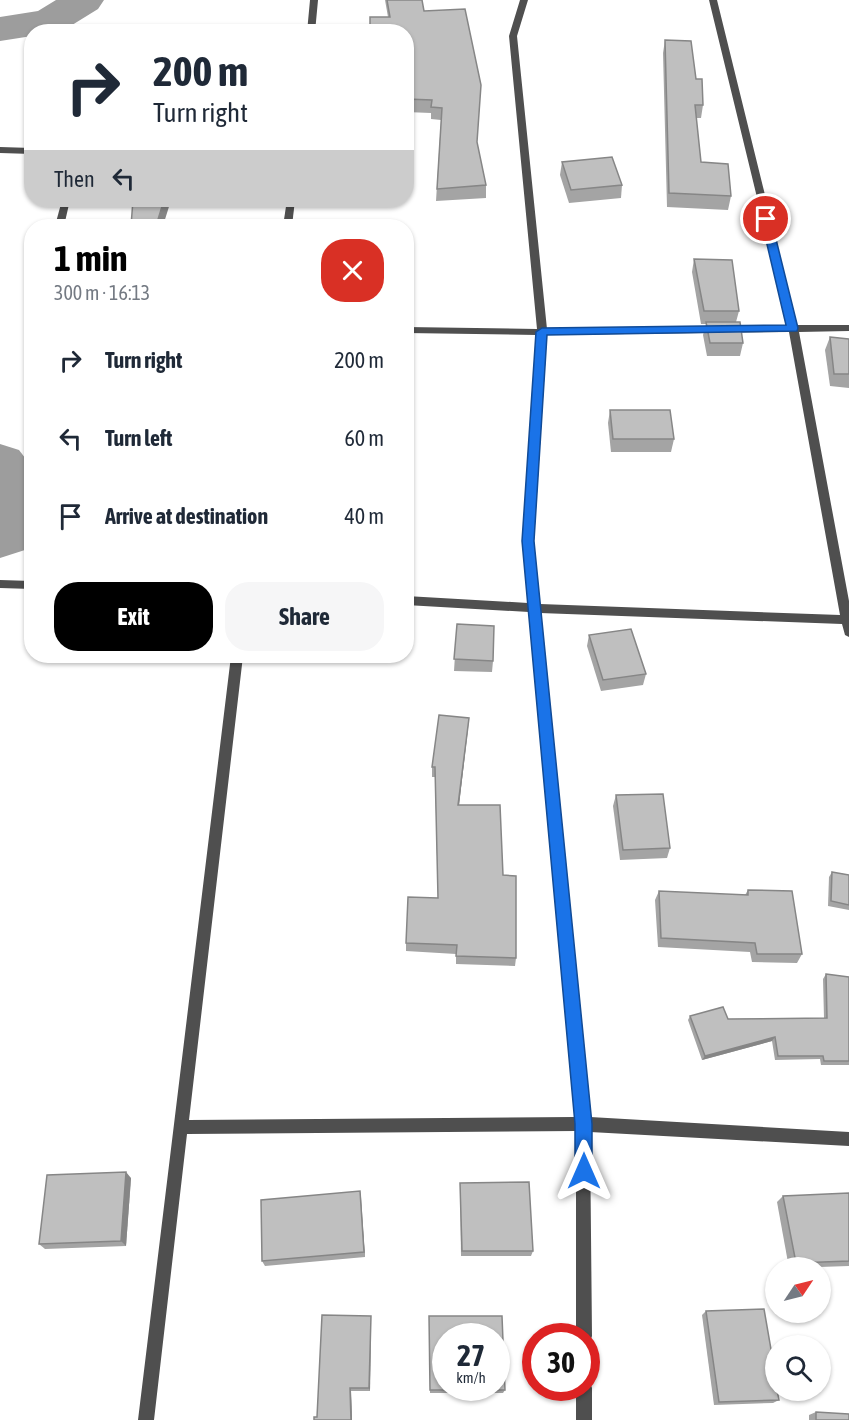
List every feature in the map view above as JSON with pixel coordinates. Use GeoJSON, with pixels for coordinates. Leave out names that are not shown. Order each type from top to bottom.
{"type":"FeatureCollection","features":[{"type":"Feature","properties":{"kind":"street"},"geometry":{"type":"LineString","coordinates":[[312,24],[314,0]]}},
{"type":"Feature","properties":{"kind":"street"},"geometry":{"type":"LineString","coordinates":[[524,0],[513,36],[542,332],[528,541],[584,1124],[584,1323]]}},
{"type":"Feature","properties":{"kind":"street"},"geometry":{"type":"LineString","coordinates":[[414,601],[848,624],[793,328],[713,0]]}},
{"type":"Feature","properties":{"kind":"street"},"geometry":{"type":"LineString","coordinates":[[0,150],[24,151]]}},
{"type":"Feature","properties":{"kind":"street"},"geometry":{"type":"LineString","coordinates":[[414,330],[542,332],[849,328]]}},
{"type":"Feature","properties":{"kind":"street"},"geometry":{"type":"LineString","coordinates":[[0,584],[24,585]]}},
{"type":"Feature","properties":{"kind":"street"},"geometry":{"type":"LineString","coordinates":[[146,1420],[236,663]]}},
{"type":"Feature","properties":{"kind":"street"},"geometry":{"type":"LineString","coordinates":[[181,1127],[584,1124],[849,1139]]}},
{"type":"Feature","properties":{"kind":"street"},"geometry":{"type":"LineString","coordinates":[[584,1401],[584,1420]]}},
{"type":"Feature","properties":{"kind":"building"},"geometry":{"type":"Polygon","coordinates":[[[387,0],[422,0],[424,11],[465,9],[481,85],[477,142],[486,185],[437,189],[442,108],[431,107],[432,100],[414,99],[414,24],[370,24],[370,17],[390,17],[387,0]]]}},
{"type":"Feature","properties":{"kind":"building"},"geometry":{"type":"Polygon","coordinates":[[[665,40],[691,41],[696,79],[702,79],[703,105],[695,105],[701,162],[728,164],[731,196],[669,193],[665,40]]]}},
{"type":"Feature","properties":{"kind":"building"},"geometry":{"type":"Polygon","coordinates":[[[612,157],[622,185],[571,190],[562,162],[612,157]]]}},
{"type":"Feature","properties":{"kind":"building"},"geometry":{"type":"Polygon","coordinates":[[[132,207],[162,207],[158,219],[132,219],[132,207]]]}},
{"type":"Feature","properties":{"kind":"building"},"geometry":{"type":"Polygon","coordinates":[[[694,259],[732,260],[739,311],[704,311],[694,259]]]}},
{"type":"Feature","properties":{"kind":"building"},"geometry":{"type":"Polygon","coordinates":[[[706,322],[740,322],[743,343],[710,343],[706,322]]]}},
{"type":"Feature","properties":{"kind":"building"},"geometry":{"type":"Polygon","coordinates":[[[830,337],[849,339],[849,374],[834,374],[830,337]]]}},
{"type":"Feature","properties":{"kind":"building"},"geometry":{"type":"Polygon","coordinates":[[[610,410],[670,410],[674,439],[613,439],[610,410]]]}},
{"type":"Feature","properties":{"kind":"building"},"geometry":{"type":"Polygon","coordinates":[[[457,624],[494,626],[493,661],[454,659],[457,624]]]}},
{"type":"Feature","properties":{"kind":"building"},"geometry":{"type":"Polygon","coordinates":[[[631,629],[646,674],[603,680],[589,635],[631,629]]]}},
{"type":"Feature","properties":{"kind":"building"},"geometry":{"type":"Polygon","coordinates":[[[439,715],[469,718],[458,805],[500,805],[503,875],[516,876],[516,958],[456,956],[457,945],[406,943],[408,897],[438,898],[435,767],[432,767],[439,715]]]}},
{"type":"Feature","properties":{"kind":"building"},"geometry":{"type":"Polygon","coordinates":[[[663,794],[670,848],[623,850],[616,795],[663,794]]]}},
{"type":"Feature","properties":{"kind":"building"},"geometry":{"type":"Polygon","coordinates":[[[832,872],[849,875],[849,905],[831,901],[832,872]]]}},
{"type":"Feature","properties":{"kind":"building"},"geometry":{"type":"Polygon","coordinates":[[[748,890],[792,891],[802,954],[757,954],[755,943],[661,938],[659,891],[748,895],[748,890]]]}},
{"type":"Feature","properties":{"kind":"building"},"geometry":{"type":"Polygon","coordinates":[[[826,974],[849,977],[849,1061],[824,1061],[823,1056],[778,1056],[775,1037],[705,1056],[690,1016],[723,1007],[728,1019],[827,1018],[826,974]]]}},
{"type":"Feature","properties":{"kind":"building"},"geometry":{"type":"Polygon","coordinates":[[[126,1172],[121,1241],[39,1244],[47,1175],[126,1172]]]}},
{"type":"Feature","properties":{"kind":"building"},"geometry":{"type":"Polygon","coordinates":[[[529,1182],[533,1251],[462,1251],[460,1183],[529,1182]]]}},
{"type":"Feature","properties":{"kind":"building"},"geometry":{"type":"Polygon","coordinates":[[[360,1191],[364,1252],[262,1261],[261,1200],[360,1191]]]}},
{"type":"Feature","properties":{"kind":"building"},"geometry":{"type":"Polygon","coordinates":[[[849,1193],[849,1261],[831,1262],[831,1257],[795,1257],[783,1196],[849,1193]]]}},
{"type":"Feature","properties":{"kind":"building"},"geometry":{"type":"Polygon","coordinates":[[[764,1309],[769,1335],[765,1335],[765,1400],[719,1402],[706,1311],[764,1309]]]}},
{"type":"Feature","properties":{"kind":"building"},"geometry":{"type":"Polygon","coordinates":[[[322,1315],[371,1316],[369,1388],[350,1388],[351,1420],[314,1420],[314,1417],[317,1417],[322,1315]]]}},
{"type":"Feature","properties":{"kind":"building"},"geometry":{"type":"Polygon","coordinates":[[[429,1316],[502,1316],[502,1323],[432,1323],[432,1390],[430,1390],[429,1316]]]}},
{"type":"Feature","properties":{"kind":"building"},"geometry":{"type":"Polygon","coordinates":[[[816,1412],[849,1414],[849,1420],[816,1420],[816,1412]]]}},
{"type":"Feature","properties":{"kind":"waterway"},"geometry":{"type":"LineString","coordinates":[[31,24],[50,21],[84,0]]}},
{"type":"Feature","properties":{"kind":"waterway"},"geometry":{"type":"LineString","coordinates":[[0,29],[24,25]]}},
{"type":"Feature","properties":{"kind":"waterway"},"geometry":{"type":"LineString","coordinates":[[0,464],[7,472],[8,534],[0,536]]}},
{"type":"Feature","properties":{"kind":"route"},"geometry":{"type":"LineString","coordinates":[[584,1171],[584,1124],[528,541],[542,332],[793,328],[766,219]]}}]}
